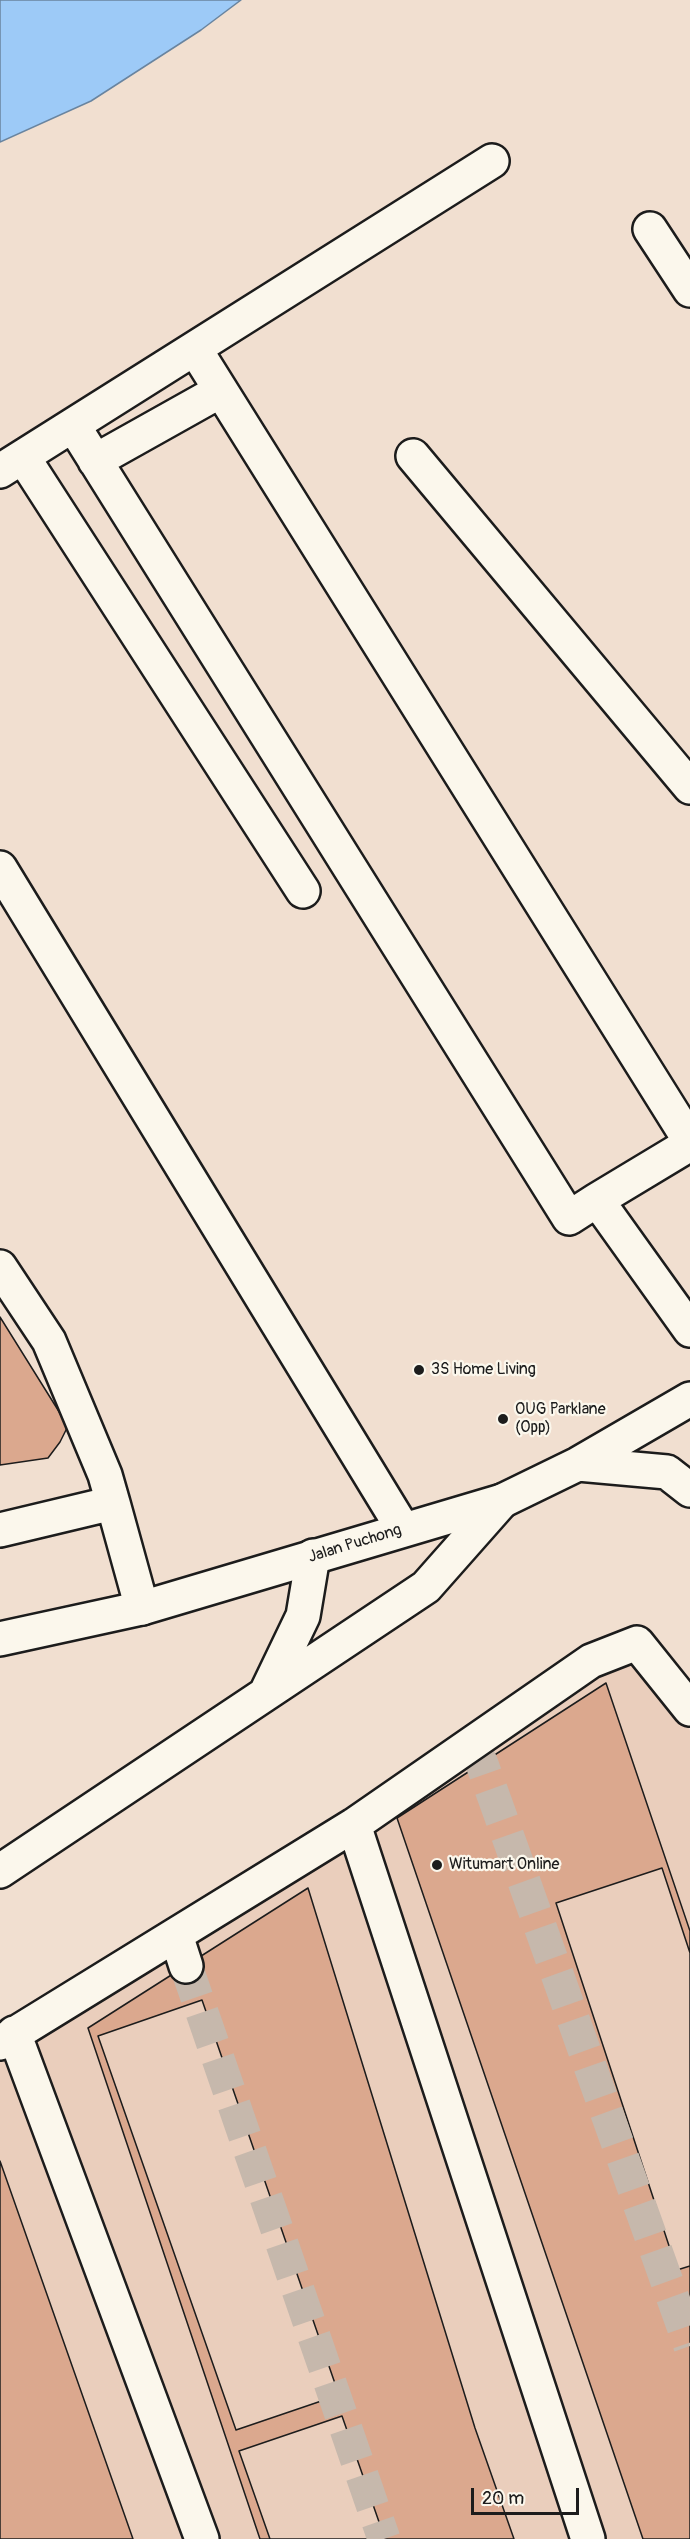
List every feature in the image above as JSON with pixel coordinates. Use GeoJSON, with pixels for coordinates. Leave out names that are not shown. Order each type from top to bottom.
{"type":"FeatureCollection","features":[{"type":"Feature","properties":{"kind":"main road"},"geometry":{"type":"LineString","coordinates":[[303,891],[12,464],[492,161]]}},
{"type":"Feature","properties":{"kind":"main road"},"geometry":{"type":"LineString","coordinates":[[650,229],[690,290]]}},
{"type":"Feature","properties":{"kind":"main road"},"geometry":{"type":"LineString","coordinates":[[73,425],[568,1218],[597,1200],[690,1142],[195,349]]}},
{"type":"Feature","properties":{"kind":"main road"},"geometry":{"type":"LineString","coordinates":[[95,461],[220,391]]}},
{"type":"Feature","properties":{"kind":"main road"},"geometry":{"type":"LineString","coordinates":[[413,456],[690,787]]}},
{"type":"Feature","properties":{"kind":"main road"},"geometry":{"type":"LineString","coordinates":[[0,868],[403,1529]]}},
{"type":"Feature","properties":{"kind":"main road"},"geometry":{"type":"LineString","coordinates":[[597,1200],[690,1330]]}},
{"type":"Feature","properties":{"kind":"main road"},"geometry":{"type":"LineString","coordinates":[[0,1267],[49,1341],[105,1475],[142,1608]]}},
{"type":"Feature","properties":{"kind":"main road","name":"Jalan Puchong"},"geometry":{"type":"LineString","coordinates":[[0,1639],[142,1608],[502,1501],[578,1464],[690,1399]]}},
{"type":"Feature","properties":{"kind":"main road"},"geometry":{"type":"LineString","coordinates":[[578,1464],[667,1472],[690,1490]]}},
{"type":"Feature","properties":{"kind":"main road"},"geometry":{"type":"LineString","coordinates":[[0,1871],[426,1587],[502,1501]]}},
{"type":"Feature","properties":{"kind":"main road"},"geometry":{"type":"LineString","coordinates":[[0,1530],[113,1503]]}},
{"type":"Feature","properties":{"kind":"main road"},"geometry":{"type":"LineString","coordinates":[[266,1695],[303,1616],[313,1556]]}},
{"type":"Feature","properties":{"kind":"main road"},"geometry":{"type":"LineString","coordinates":[[202,2539],[7,2038],[354,1825],[591,1661],[637,1643],[690,1709]]}},
{"type":"Feature","properties":{"kind":"main road"},"geometry":{"type":"LineString","coordinates":[[354,1825],[588,2539]]}},
{"type":"Feature","properties":{"kind":"main road"},"geometry":{"type":"LineString","coordinates":[[176,1935],[186,1966]]}},
{"type":"Feature","properties":{"kind":"shaded area"},"geometry":{"type":"Polygon","coordinates":[[[634,1654],[684,1713],[690,1731],[690,2539],[0,2539],[0,2053],[594,1669],[634,1654]]]}},
{"type":"Feature","properties":{"kind":"water"},"geometry":{"type":"Polygon","coordinates":[[[0,0],[241,0],[201,30],[91,101],[0,142],[0,0]]]}},
{"type":"Feature","properties":{"kind":"building"},"geometry":{"type":"Polygon","coordinates":[[[0,1317],[68,1426],[48,1458],[0,1465],[0,1317]]]}},
{"type":"Feature","properties":{"kind":"building"},"geometry":{"type":"Polygon","coordinates":[[[606,1683],[690,1931],[690,2539],[643,2539],[397,1818],[606,1683]]]}},
{"type":"Feature","properties":{"kind":"building"},"geometry":{"type":"Polygon","coordinates":[[[662,1868],[690,1953],[690,2266],[677,2270],[556,1903],[662,1868]]]}},
{"type":"Feature","properties":{"kind":"building"},"geometry":{"type":"Polygon","coordinates":[[[308,1888],[475,2428],[514,2539],[260,2539],[88,2028],[308,1888]]]}},
{"type":"Feature","properties":{"kind":"building"},"geometry":{"type":"Polygon","coordinates":[[[202,2000],[339,2395],[236,2430],[98,2036],[202,2000]]]}},
{"type":"Feature","properties":{"kind":"building"},"geometry":{"type":"Polygon","coordinates":[[[0,2161],[133,2539],[0,2539],[0,2161]]]}},
{"type":"Feature","properties":{"kind":"building"},"geometry":{"type":"Polygon","coordinates":[[[342,2416],[385,2539],[270,2539],[239,2451],[342,2416]]]}},
{"type":"Feature","properties":{"kind":"tunnel"},"geometry":{"type":"LineString","coordinates":[[472,1744],[482,1764],[690,2346]]}},
{"type":"Feature","properties":{"kind":"tunnel"},"geometry":{"type":"LineString","coordinates":[[186,1966],[384,2539]]}},
{"type":"Feature","properties":{"kind":"place","name":"3S Home Living"},"geometry":{"type":"Point","coordinates":[419,1370]}},
{"type":"Feature","properties":{"kind":"place","name":"OUG Parklane (Opp)"},"geometry":{"type":"Point","coordinates":[503,1419]}},
{"type":"Feature","properties":{"kind":"place","name":"Witumart Online"},"geometry":{"type":"Point","coordinates":[437,1865]}}]}
